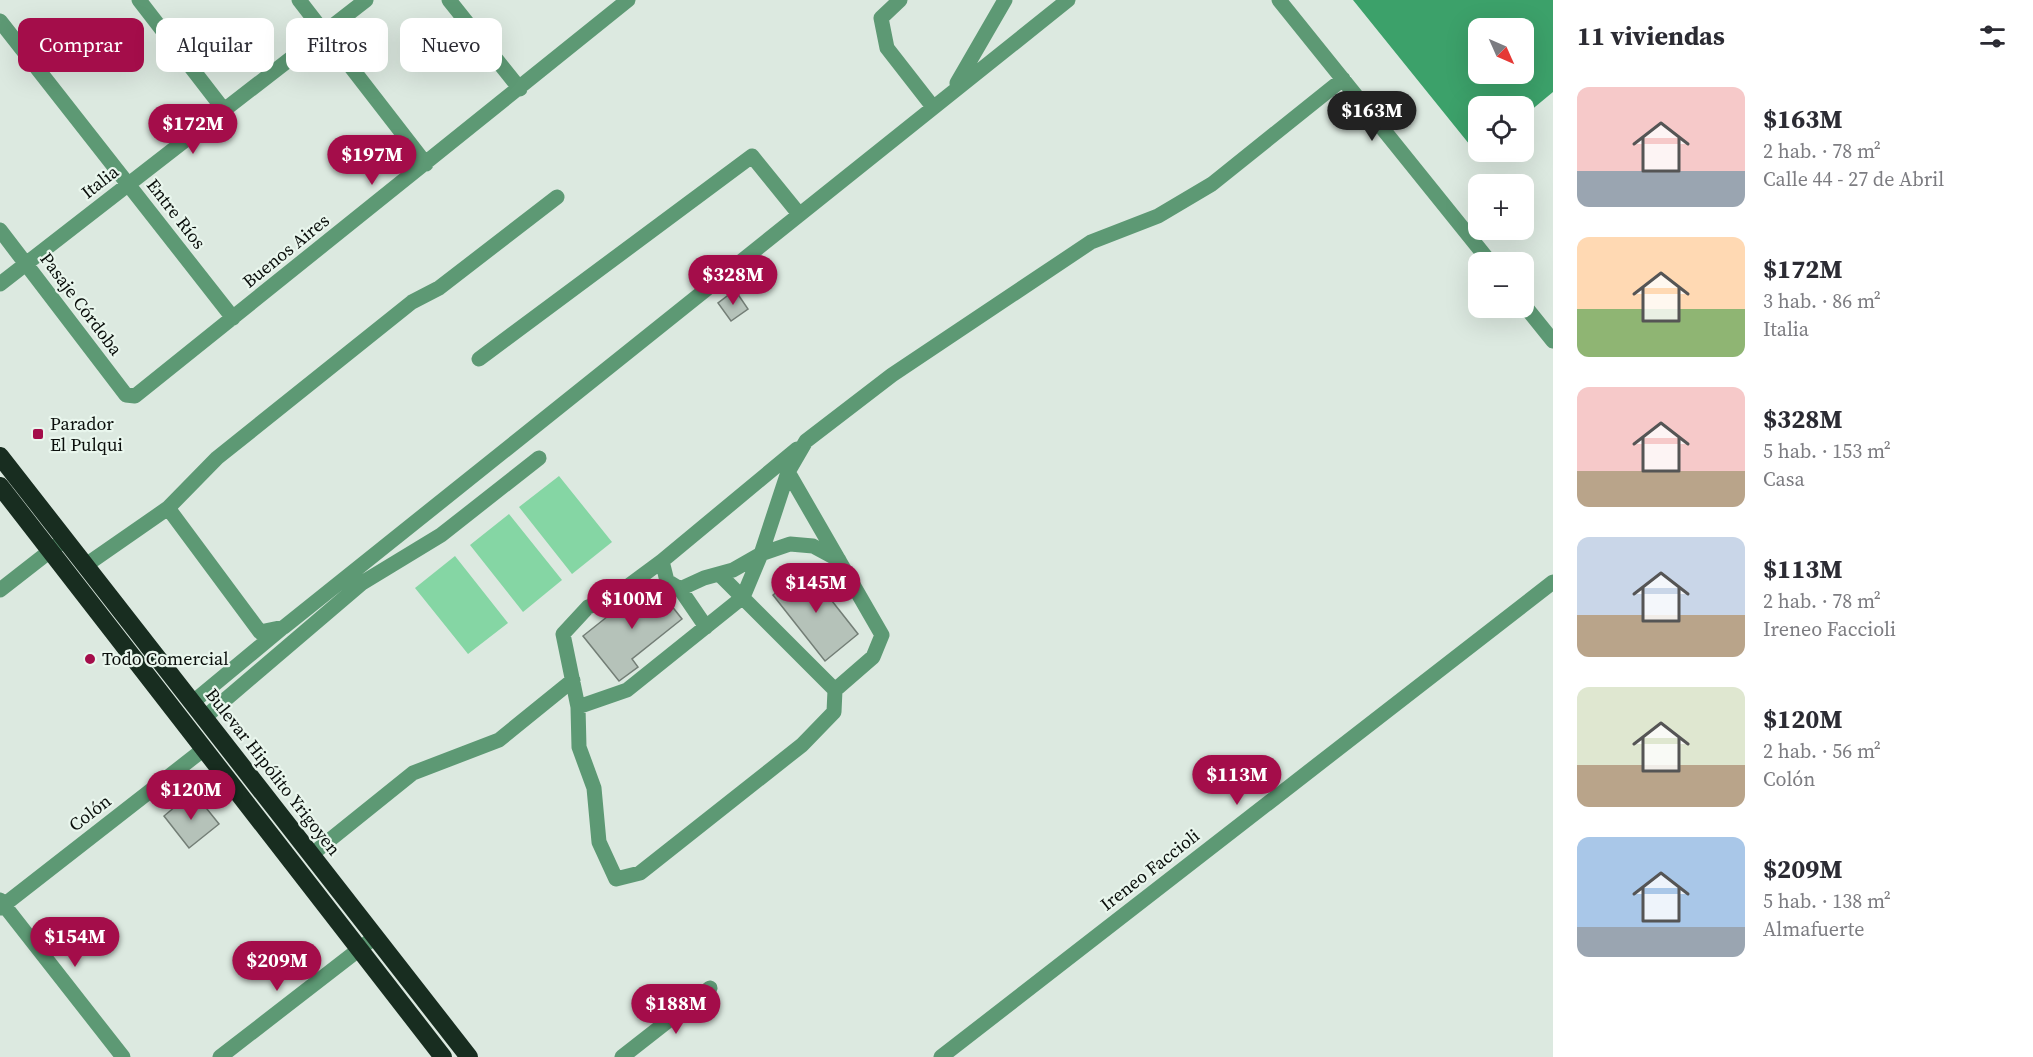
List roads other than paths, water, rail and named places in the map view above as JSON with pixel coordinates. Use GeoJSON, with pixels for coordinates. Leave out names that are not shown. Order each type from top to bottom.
{"type":"FeatureCollection","features":[{"type":"Feature","properties":{"kind":"highway","name":"Bulevar Hipólito Yrigoyen"},"geometry":{"type":"LineString","coordinates":[[0,456],[469,1057]]}},
{"type":"Feature","properties":{"kind":"highway"},"geometry":{"type":"LineString","coordinates":[[0,486],[204,749],[356,951],[443,1057]]}},
{"type":"Feature","properties":{"kind":"street"},"geometry":{"type":"LineString","coordinates":[[139,0],[224,110]]}},
{"type":"Feature","properties":{"kind":"street"},"geometry":{"type":"LineString","coordinates":[[299,0],[314,18]]}},
{"type":"Feature","properties":{"kind":"street","name":"Italia"},"geometry":{"type":"LineString","coordinates":[[343,18],[366,0]]}},
{"type":"Feature","properties":{"kind":"street"},"geometry":{"type":"LineString","coordinates":[[449,0],[519,89]]}},
{"type":"Feature","properties":{"kind":"street"},"geometry":{"type":"LineString","coordinates":[[900,0],[881,18],[887,48],[933,107]]}},
{"type":"Feature","properties":{"kind":"street"},"geometry":{"type":"LineString","coordinates":[[953,92],[1005,0]]}},
{"type":"Feature","properties":{"kind":"street"},"geometry":{"type":"LineString","coordinates":[[193,702],[1068,0]]}},
{"type":"Feature","properties":{"kind":"street"},"geometry":{"type":"LineString","coordinates":[[1279,0],[1482,252]]}},
{"type":"Feature","properties":{"kind":"street","name":"Buenos Aires"},"geometry":{"type":"LineString","coordinates":[[135,396],[426,164],[625,1]]}},
{"type":"Feature","properties":{"kind":"street","name":"Entre Ríos"},"geometry":{"type":"LineString","coordinates":[[0,21],[233,318]]}},
{"type":"Feature","properties":{"kind":"street","name":"Italia"},"geometry":{"type":"LineString","coordinates":[[0,285],[286,62]]}},
{"type":"Feature","properties":{"kind":"street"},"geometry":{"type":"LineString","coordinates":[[356,72],[426,164]]}},
{"type":"Feature","properties":{"kind":"street"},"geometry":{"type":"LineString","coordinates":[[788,472],[882,635],[873,657],[835,690],[834,712],[802,745],[640,873],[616,879],[598,842],[594,788],[579,747],[579,707],[563,634],[588,608],[612,598],[662,561],[806,441],[892,375],[1091,242],[1158,216],[1212,184],[1343,79]]}},
{"type":"Feature","properties":{"kind":"street"},"geometry":{"type":"LineString","coordinates":[[479,359],[752,156],[799,214]]}},
{"type":"Feature","properties":{"kind":"street"},"geometry":{"type":"LineString","coordinates":[[86,566],[168,508],[217,458],[412,302],[439,288],[557,197]]}},
{"type":"Feature","properties":{"kind":"street","name":"Pasaje Córdoba"},"geometry":{"type":"LineString","coordinates":[[0,230],[126,395],[135,396]]}},
{"type":"Feature","properties":{"kind":"street"},"geometry":{"type":"LineString","coordinates":[[1534,317],[1553,341]]}},
{"type":"Feature","properties":{"kind":"street"},"geometry":{"type":"LineString","coordinates":[[579,707],[627,690],[743,597],[761,554],[788,472],[806,441]]}},
{"type":"Feature","properties":{"kind":"street"},"geometry":{"type":"LineString","coordinates":[[205,717],[362,583],[441,535],[539,458]]}},
{"type":"Feature","properties":{"kind":"street"},"geometry":{"type":"LineString","coordinates":[[168,508],[260,632],[284,627]]}},
{"type":"Feature","properties":{"kind":"street"},"geometry":{"type":"LineString","coordinates":[[0,590],[66,540]]}},
{"type":"Feature","properties":{"kind":"street"},"geometry":{"type":"LineString","coordinates":[[680,589],[704,578],[733,570],[761,554],[790,544],[813,546],[839,560]]}},
{"type":"Feature","properties":{"kind":"street"},"geometry":{"type":"LineString","coordinates":[[662,561],[667,581],[680,589],[706,627]]}},
{"type":"Feature","properties":{"kind":"street"},"geometry":{"type":"LineString","coordinates":[[719,574],[835,690]]}},
{"type":"Feature","properties":{"kind":"street","name":"Ireneo Faccioli"},"geometry":{"type":"LineString","coordinates":[[941,1057],[1553,582]]}},
{"type":"Feature","properties":{"kind":"street"},"geometry":{"type":"LineString","coordinates":[[311,855],[413,773],[499,740],[573,680]]}},
{"type":"Feature","properties":{"kind":"street","name":"Colón"},"geometry":{"type":"LineString","coordinates":[[1,904],[204,749]]}},
{"type":"Feature","properties":{"kind":"street"},"geometry":{"type":"LineString","coordinates":[[1,904],[123,1057]]}},
{"type":"Feature","properties":{"kind":"street"},"geometry":{"type":"LineString","coordinates":[[220,1057],[375,937]]}},
{"type":"Feature","properties":{"kind":"street"},"geometry":{"type":"LineString","coordinates":[[622,1057],[710,987]]}},
{"type":"Feature","properties":{"kind":"place","name":"Parador El Pulqui"},"geometry":{"type":"Point","coordinates":[38,434]}},
{"type":"Feature","properties":{"kind":"place","name":"Todo Comercial"},"geometry":{"type":"Point","coordinates":[90,659]}}]}
